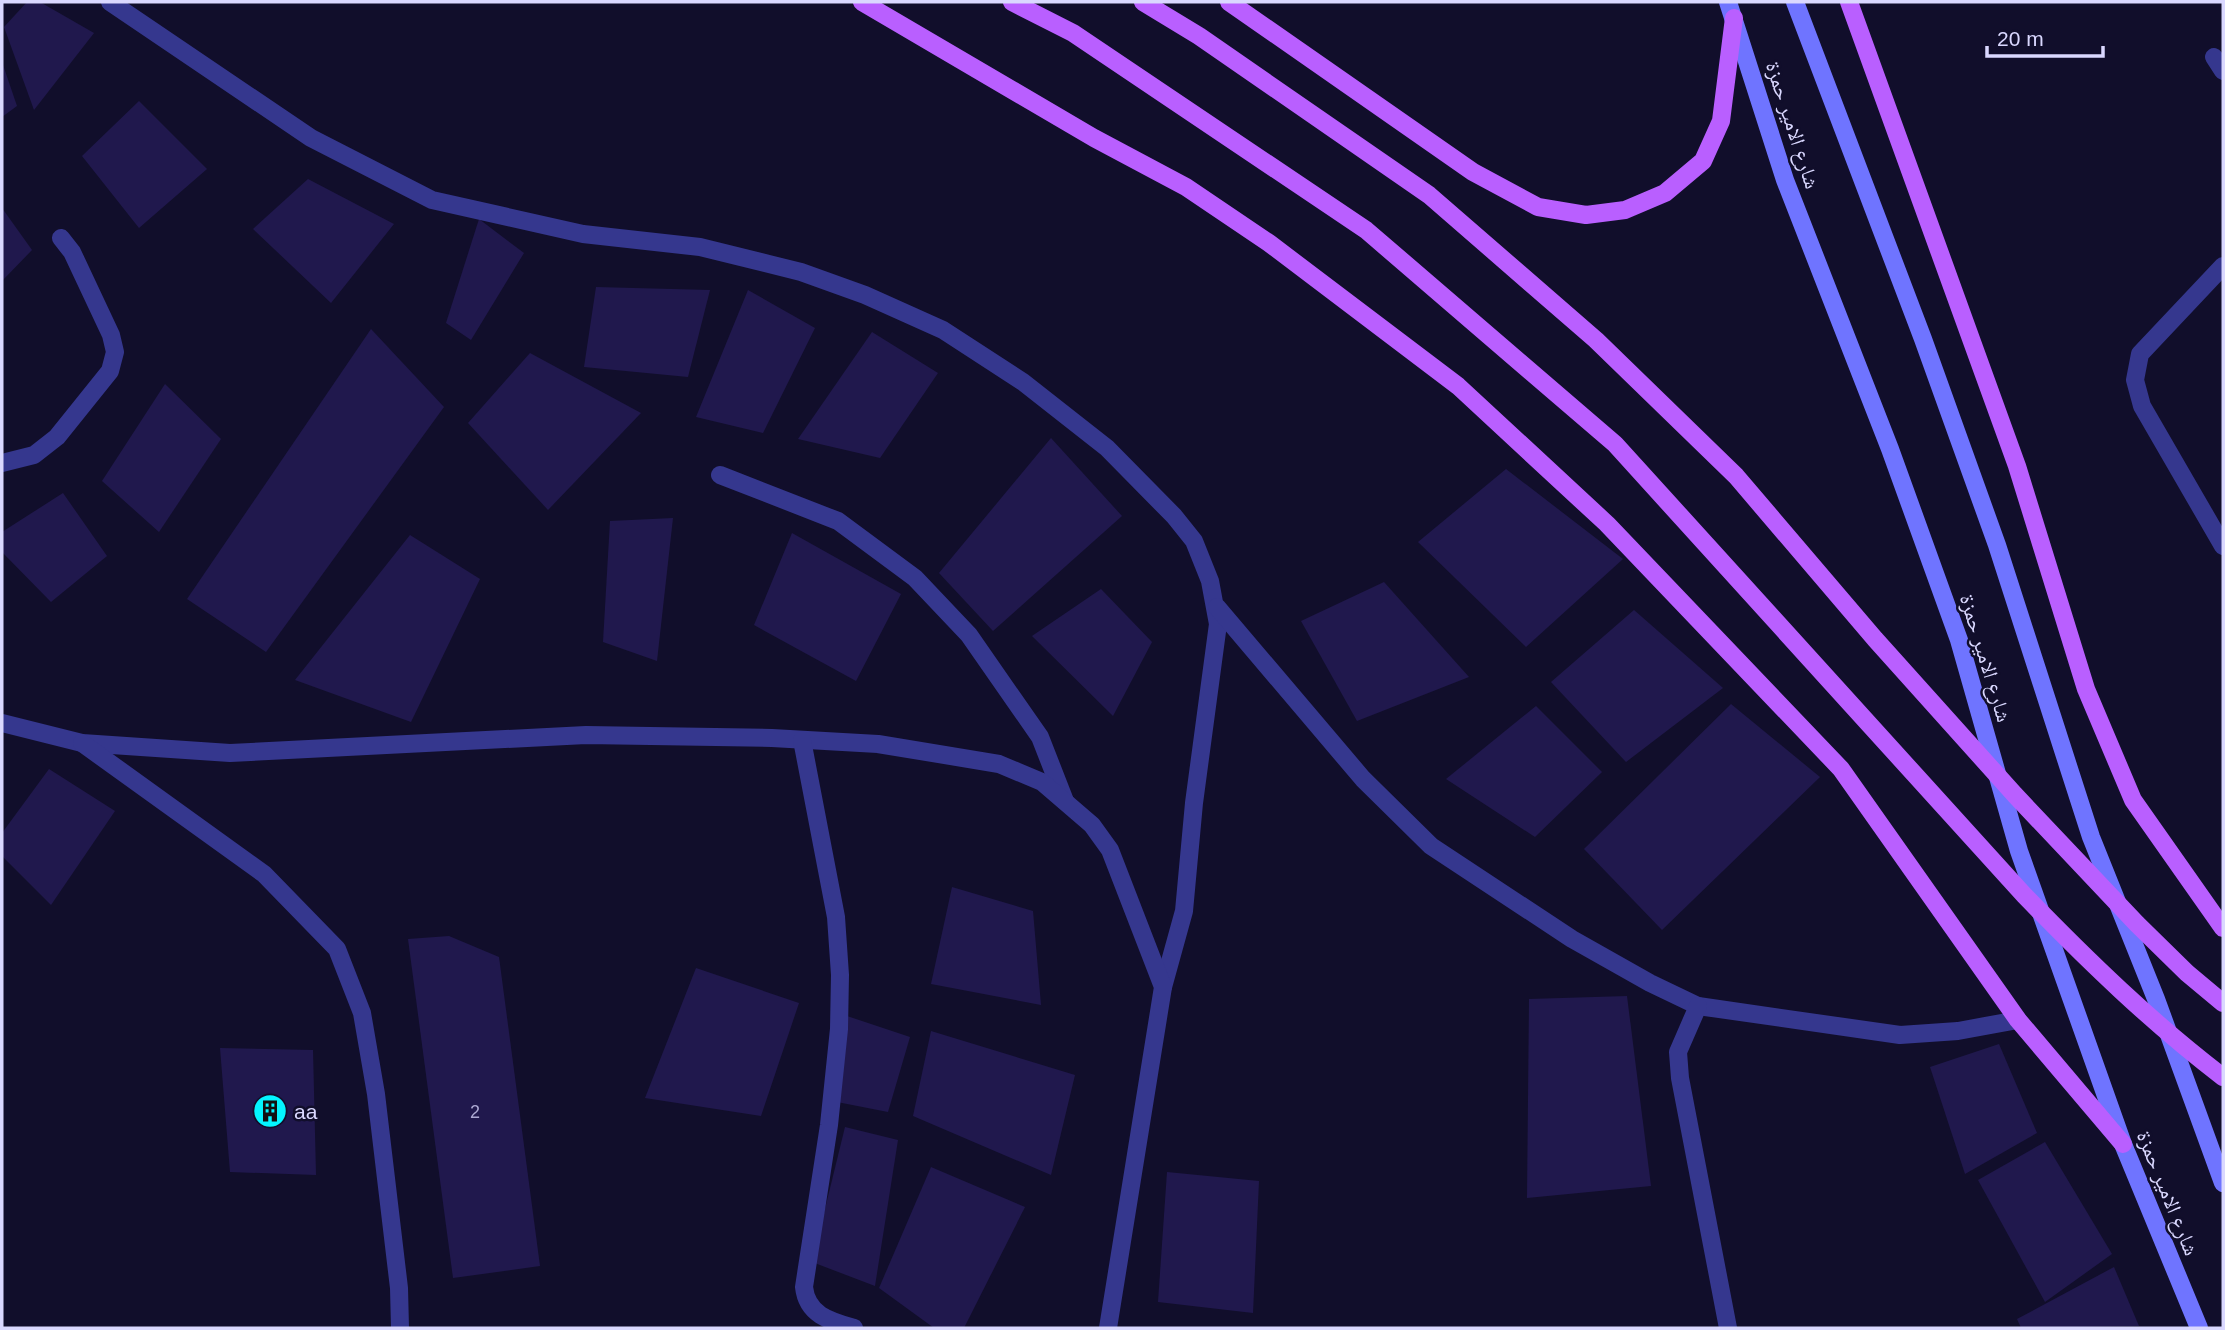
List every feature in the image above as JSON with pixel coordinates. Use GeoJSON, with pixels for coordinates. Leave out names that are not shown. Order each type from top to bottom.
{"type":"FeatureCollection","features":[{"type":"Feature","properties":{"kind":"main road"},"geometry":{"type":"LineString","coordinates":[[862,2],[1094,138],[1186,187],[1269,243],[1458,386],[1607,524],[1841,769],[2018,1020],[2123,1144]]}},
{"type":"Feature","properties":{"kind":"main road"},"geometry":{"type":"LineString","coordinates":[[1012,2],[1073,33],[1366,230],[1615,444],[2095,968],[2162,1030],[2223,1077]]}},
{"type":"Feature","properties":{"kind":"main road"},"geometry":{"type":"LineString","coordinates":[[1143,2],[1199,36],[1429,195],[1576,321],[1736,476],[1875,639],[2015,795],[2187,973],[2223,1003]]}},
{"type":"Feature","properties":{"kind":"main road"},"geometry":{"type":"LineString","coordinates":[[1229,2],[1473,172],[1538,207],[1586,215],[1625,210],[1665,193],[1703,161],[1721,121],[1731,10]]}},
{"type":"Feature","properties":{"kind":"main road","name":"شارع الامير حمزة"},"geometry":{"type":"LineString","coordinates":[[1795,2],[1988,519],[2091,837],[2156,999],[2223,1183]]}},
{"type":"Feature","properties":{"kind":"main road"},"geometry":{"type":"LineString","coordinates":[[1849,2],[2017,467],[2086,689],[2133,800],[2223,928]]}},
{"type":"Feature","properties":{"kind":"main road","name":"شارع الامير حمزة"},"geometry":{"type":"LineString","coordinates":[[1731,10],[1785,180],[1890,449],[1959,640],[2019,851],[2123,1144],[2199,1328]]}},
{"type":"Feature","properties":{"kind":"street"},"geometry":{"type":"LineString","coordinates":[[110,2],[312,138],[432,200],[583,234],[700,247],[801,272],[865,295],[943,330],[1023,382],[1107,448],[1165,506],[1194,541],[1210,581],[1218,624],[1194,803],[1184,911],[1163,987],[1108,1328]]}},
{"type":"Feature","properties":{"kind":"street"},"geometry":{"type":"LineString","coordinates":[[2,463],[34,455],[57,437],[110,371],[115,352],[72,252],[61,238]]}},
{"type":"Feature","properties":{"kind":"street"},"geometry":{"type":"LineString","coordinates":[[2223,266],[2140,354],[2135,380],[2142,406],[2223,546]]}},
{"type":"Feature","properties":{"kind":"street"},"geometry":{"type":"LineString","coordinates":[[720,475],[838,521],[915,578],[969,635],[1040,737],[1065,803]]}},
{"type":"Feature","properties":{"kind":"street"},"geometry":{"type":"LineString","coordinates":[[1214,605],[1363,779],[1430,846],[1572,939],[1650,984],[1698,1006],[1900,1035],[1958,1031],[2018,1020]]}},
{"type":"Feature","properties":{"kind":"street"},"geometry":{"type":"LineString","coordinates":[[2,723],[82,743],[230,753],[586,735],[878,744],[999,764],[1042,782],[1091,825],[1110,850],[1163,987]]}},
{"type":"Feature","properties":{"kind":"street"},"geometry":{"type":"LineString","coordinates":[[802,740],[836,917],[840,975],[839,1029],[829,1125],[804,1287],[806,1301],[816,1313],[854,1328]]}},
{"type":"Feature","properties":{"kind":"street"},"geometry":{"type":"LineString","coordinates":[[82,743],[264,874],[337,949],[362,1013],[376,1094],[399,1288],[400,1328]]}},
{"type":"Feature","properties":{"kind":"street"},"geometry":{"type":"LineString","coordinates":[[1698,1006],[1678,1052],[1680,1078],[1728,1328]]}},
{"type":"Feature","properties":{"kind":"building"},"geometry":{"type":"Polygon","coordinates":[[[27,2],[40,2],[94,33],[34,110],[4,27],[27,2]]]}},
{"type":"Feature","properties":{"kind":"building"},"geometry":{"type":"Polygon","coordinates":[[[2,62],[17,106],[2,117],[2,62]]]}},
{"type":"Feature","properties":{"kind":"building"},"geometry":{"type":"Polygon","coordinates":[[[139,101],[207,169],[139,228],[82,156],[139,101]]]}},
{"type":"Feature","properties":{"kind":"building"},"geometry":{"type":"Polygon","coordinates":[[[308,179],[394,224],[331,303],[253,229],[308,179]]]}},
{"type":"Feature","properties":{"kind":"building"},"geometry":{"type":"Polygon","coordinates":[[[2,208],[32,250],[2,281],[2,208]]]}},
{"type":"Feature","properties":{"kind":"building"},"geometry":{"type":"Polygon","coordinates":[[[479,219],[524,253],[471,340],[446,323],[479,219]]]}},
{"type":"Feature","properties":{"kind":"building"},"geometry":{"type":"Polygon","coordinates":[[[596,287],[710,290],[688,377],[584,367],[596,287]]]}},
{"type":"Feature","properties":{"kind":"building"},"geometry":{"type":"Polygon","coordinates":[[[748,290],[815,328],[763,433],[696,417],[748,290]]]}},
{"type":"Feature","properties":{"kind":"building"},"geometry":{"type":"Polygon","coordinates":[[[371,329],[444,407],[266,652],[187,599],[371,329]]]}},
{"type":"Feature","properties":{"kind":"building"},"geometry":{"type":"Polygon","coordinates":[[[872,332],[938,373],[880,458],[798,439],[872,332]]]}},
{"type":"Feature","properties":{"kind":"building"},"geometry":{"type":"Polygon","coordinates":[[[530,353],[641,413],[548,510],[468,423],[530,353]]]}},
{"type":"Feature","properties":{"kind":"building"},"geometry":{"type":"Polygon","coordinates":[[[165,384],[221,439],[159,532],[102,481],[165,384]]]}},
{"type":"Feature","properties":{"kind":"building"},"geometry":{"type":"Polygon","coordinates":[[[1051,438],[1122,516],[993,631],[939,573],[1051,438]]]}},
{"type":"Feature","properties":{"kind":"building"},"geometry":{"type":"Polygon","coordinates":[[[1506,469],[1623,559],[1526,647],[1418,542],[1506,469]]]}},
{"type":"Feature","properties":{"kind":"building"},"geometry":{"type":"Polygon","coordinates":[[[63,493],[107,556],[51,602],[2,552],[2,532],[63,493]]]}},
{"type":"Feature","properties":{"kind":"building"},"geometry":{"type":"Polygon","coordinates":[[[673,518],[657,661],[603,642],[610,521],[673,518]]]}},
{"type":"Feature","properties":{"kind":"building"},"geometry":{"type":"Polygon","coordinates":[[[792,533],[901,594],[856,681],[754,625],[792,533]]]}},
{"type":"Feature","properties":{"kind":"building"},"geometry":{"type":"Polygon","coordinates":[[[410,535],[480,579],[411,722],[295,680],[410,535]]]}},
{"type":"Feature","properties":{"kind":"building"},"geometry":{"type":"Polygon","coordinates":[[[1384,582],[1469,677],[1357,721],[1301,621],[1384,582]]]}},
{"type":"Feature","properties":{"kind":"building"},"geometry":{"type":"Polygon","coordinates":[[[1101,589],[1152,642],[1113,716],[1032,636],[1101,589]]]}},
{"type":"Feature","properties":{"kind":"building"},"geometry":{"type":"Polygon","coordinates":[[[1634,610],[1723,688],[1626,762],[1551,682],[1634,610]]]}},
{"type":"Feature","properties":{"kind":"building"},"geometry":{"type":"Polygon","coordinates":[[[1731,704],[1820,777],[1662,930],[1584,849],[1731,704]]]}},
{"type":"Feature","properties":{"kind":"building"},"geometry":{"type":"Polygon","coordinates":[[[1536,706],[1602,772],[1535,837],[1446,779],[1536,706]]]}},
{"type":"Feature","properties":{"kind":"building"},"geometry":{"type":"Polygon","coordinates":[[[49,769],[115,811],[51,905],[2,856],[2,833],[49,769]]]}},
{"type":"Feature","properties":{"kind":"building"},"geometry":{"type":"Polygon","coordinates":[[[952,887],[1033,911],[1041,1005],[931,984],[952,887]]]}},
{"type":"Feature","properties":{"kind":"building"},"geometry":{"type":"Polygon","coordinates":[[[449,936],[499,957],[540,1266],[453,1278],[408,939],[449,936]]]}},
{"type":"Feature","properties":{"kind":"building"},"geometry":{"type":"Polygon","coordinates":[[[696,968],[799,1003],[761,1116],[645,1098],[696,968]]]}},
{"type":"Feature","properties":{"kind":"building"},"geometry":{"type":"Polygon","coordinates":[[[1627,996],[1651,1186],[1527,1198],[1529,999],[1627,996]]]}},
{"type":"Feature","properties":{"kind":"building"},"geometry":{"type":"Polygon","coordinates":[[[847,1016],[910,1037],[888,1112],[837,1102],[847,1016]]]}},
{"type":"Feature","properties":{"kind":"building"},"geometry":{"type":"Polygon","coordinates":[[[931,1031],[1075,1075],[1051,1175],[913,1116],[931,1031]]]}},
{"type":"Feature","properties":{"kind":"building"},"geometry":{"type":"Polygon","coordinates":[[[1999,1044],[2037,1133],[1965,1174],[1930,1067],[1999,1044]]]}},
{"type":"Feature","properties":{"kind":"building","name":"aa"},"geometry":{"type":"Polygon","coordinates":[[[220,1048],[313,1050],[316,1175],[230,1172],[220,1048]]]}},
{"type":"Feature","properties":{"kind":"building"},"geometry":{"type":"Polygon","coordinates":[[[845,1127],[898,1140],[875,1286],[812,1262],[845,1127]]]}},
{"type":"Feature","properties":{"kind":"building"},"geometry":{"type":"Polygon","coordinates":[[[2045,1142],[2112,1254],[2045,1302],[1978,1180],[2045,1142]]]}},
{"type":"Feature","properties":{"kind":"building"},"geometry":{"type":"Polygon","coordinates":[[[931,1167],[1025,1207],[964,1328],[934,1328],[879,1288],[931,1167]]]}},
{"type":"Feature","properties":{"kind":"building"},"geometry":{"type":"Polygon","coordinates":[[[1167,1172],[1259,1181],[1253,1313],[1158,1302],[1167,1172]]]}},
{"type":"Feature","properties":{"kind":"building"},"geometry":{"type":"Polygon","coordinates":[[[2114,1267],[2139,1326],[2021,1328],[2017,1319],[2114,1267]]]}},
{"type":"Feature","properties":{"kind":"place","name":"aa"},"geometry":{"type":"Point","coordinates":[270,1111]}}]}
